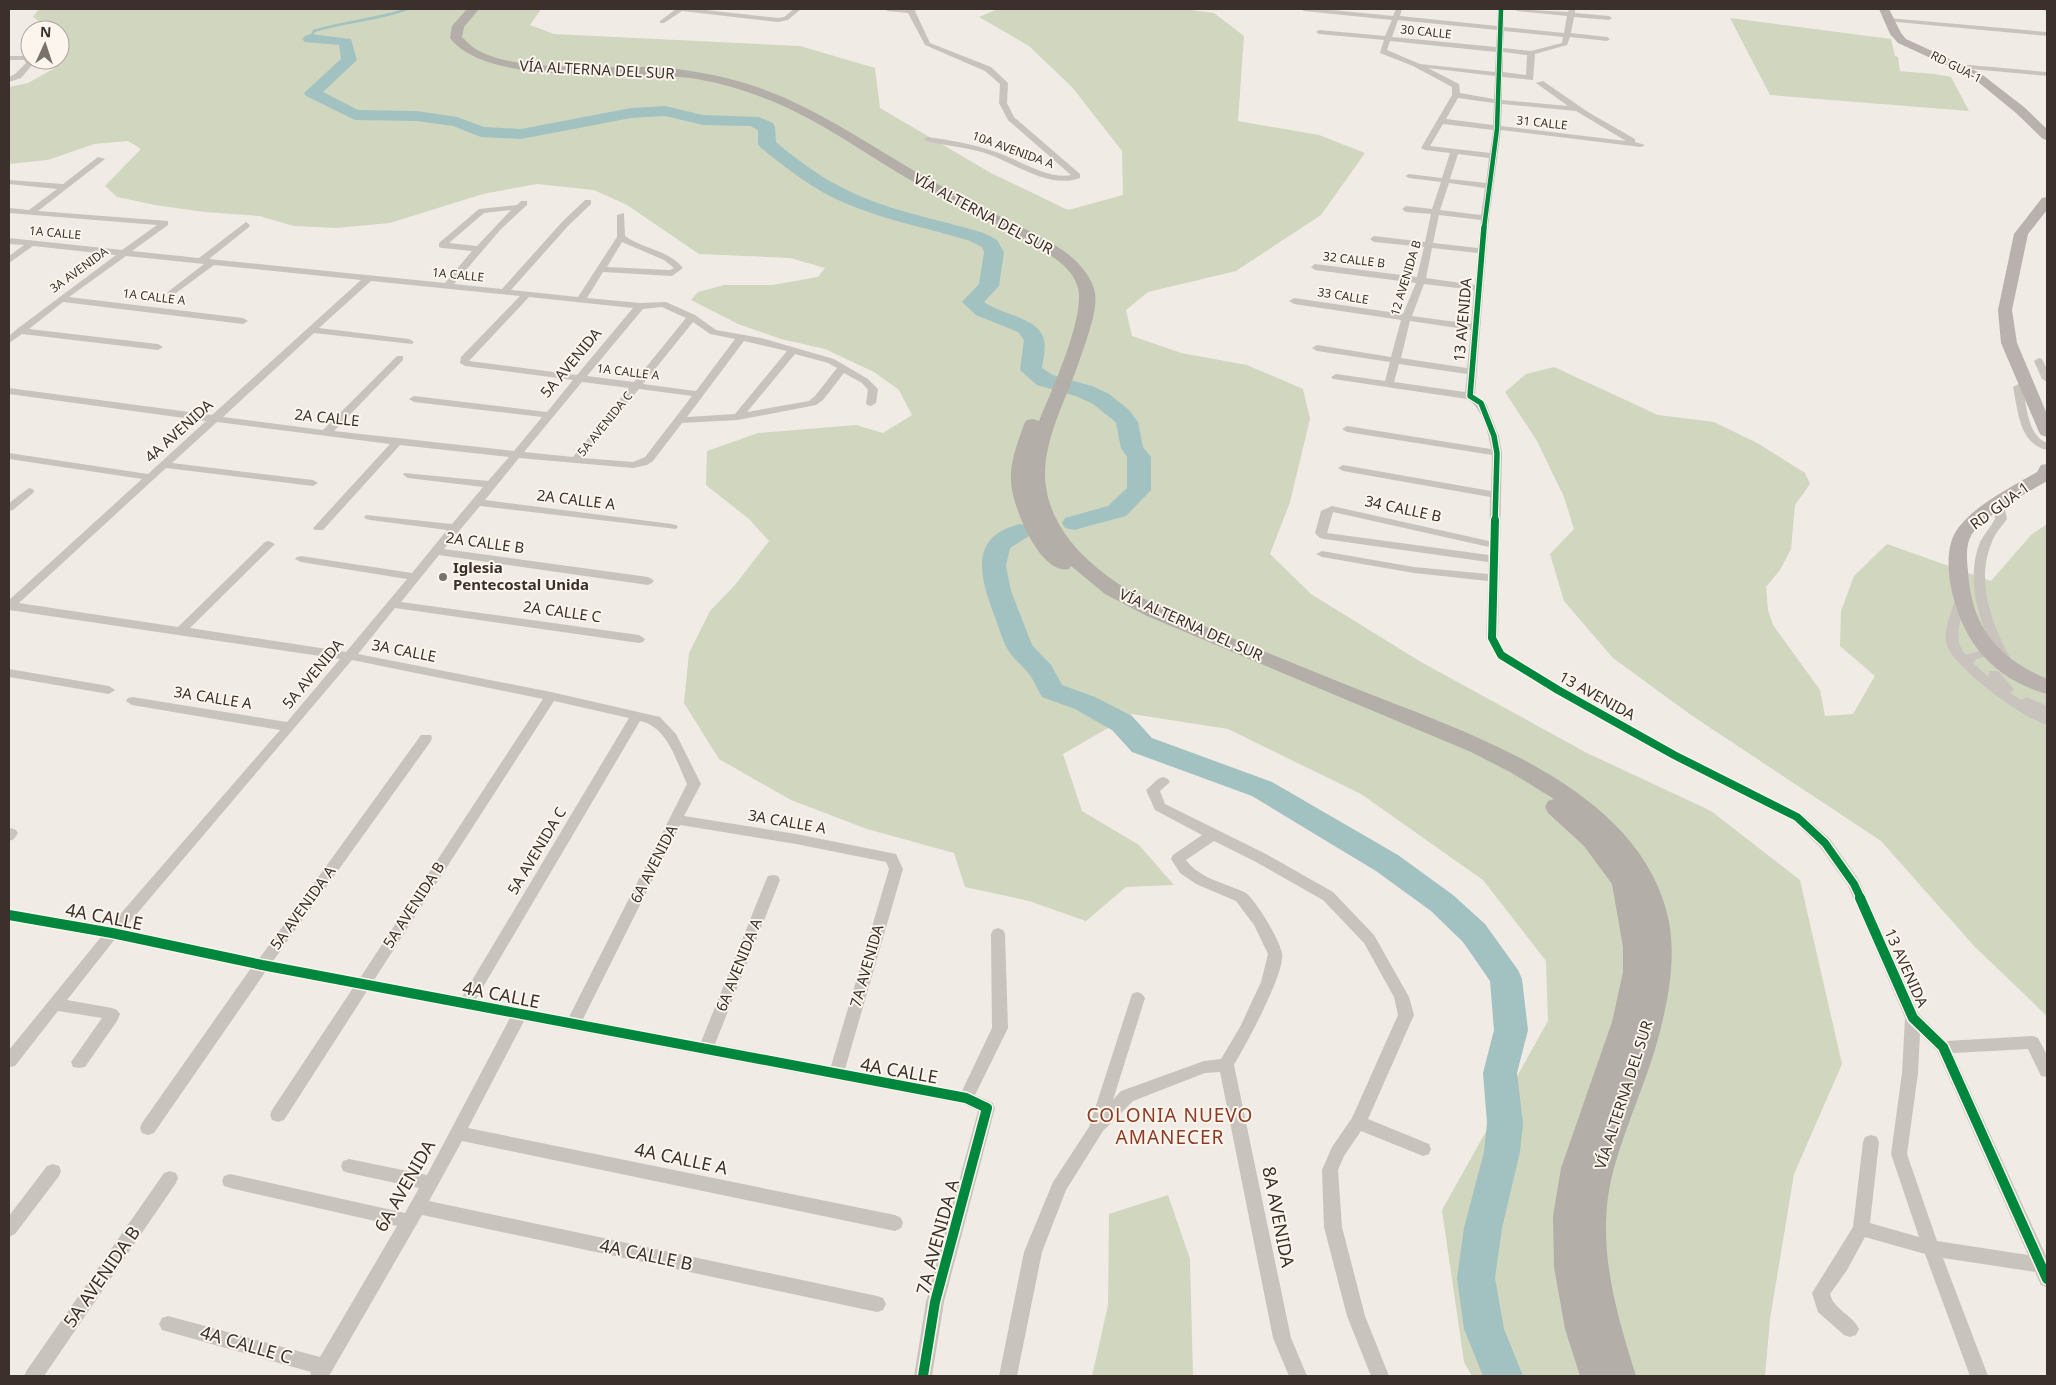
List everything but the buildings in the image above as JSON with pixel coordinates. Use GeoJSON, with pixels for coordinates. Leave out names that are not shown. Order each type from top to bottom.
{"type":"FeatureCollection","features":[{"type":"Feature","properties":{"kind":"highway","name":"VÍA ALTERNA DEL SUR"},"geometry":{"type":"LineString","coordinates":[[463,9],[452,22],[447,32],[447,40],[456,53],[467,59],[489,66],[516,70],[650,75],[700,81],[736,88],[784,109],[895,175],[956,202]]}},
{"type":"Feature","properties":{"kind":"highway","name":"VÍA ALTERNA DEL SUR"},"geometry":{"type":"LineString","coordinates":[[473,9],[458,26],[456,38],[461,45],[478,56],[502,64],[536,68],[675,73],[726,81],[756,90],[795,106],[956,202],[1012,232],[1055,263],[1072,286],[1080,308],[1051,396],[1022,458],[1020,479],[1032,499],[1041,540],[1065,558],[1088,587],[1113,604],[1144,620],[1348,707],[1474,756],[1540,795],[1569,817],[1592,840],[1624,882],[1630,910],[1636,972],[1636,1026],[1586,1172],[1567,1216],[1569,1267],[1580,1329],[1595,1376]]}},
{"type":"Feature","properties":{"kind":"highway","name":"VÍA ALTERNA DEL SUR"},"geometry":{"type":"LineString","coordinates":[[1586,1172],[1593,1268],[1604,1330],[1621,1376]]}},
{"type":"Feature","properties":{"kind":"main road","name":"RD GUA-1"},"geometry":{"type":"LineString","coordinates":[[1886,14],[1896,34],[1902,41],[1960,66],[1997,90],[2047,136]]}},
{"type":"Feature","properties":{"kind":"main road"},"geometry":{"type":"LineString","coordinates":[[2045,441],[2043,417],[2009,344],[2005,310],[2021,234],[2047,200]]}},
{"type":"Feature","properties":{"kind":"main road","name":"RD GUA-1"},"geometry":{"type":"LineString","coordinates":[[2047,469],[2044,474],[1978,518],[1964,532],[1958,564],[1962,598],[1976,633],[1997,656],[1998,661],[2022,676],[2047,687]]}},
{"type":"Feature","properties":{"kind":"street"},"geometry":{"type":"LineString","coordinates":[[662,22],[681,9],[781,20],[786,19],[798,9]]}},
{"type":"Feature","properties":{"kind":"street"},"geometry":{"type":"LineString","coordinates":[[887,9],[912,10]]}},
{"type":"Feature","properties":{"kind":"street"},"geometry":{"type":"LineString","coordinates":[[1304,9],[1607,39]]}},
{"type":"Feature","properties":{"kind":"street"},"geometry":{"type":"LineString","coordinates":[[1399,9],[1384,51],[1416,64],[1456,86],[1456,95],[1425,148],[1494,156]]}},
{"type":"Feature","properties":{"kind":"street","name":"13 AVENIDA"},"geometry":{"type":"LineString","coordinates":[[1501,9],[1502,28],[1499,51],[1497,129],[1485,218],[1470,396],[1481,403],[1494,436],[1496,453],[1492,638],[1501,655],[1558,690],[1674,754],[1797,817],[1825,843],[1854,884],[1913,1018],[1943,1047],[2045,1270]]}},
{"type":"Feature","properties":{"kind":"street"},"geometry":{"type":"LineString","coordinates":[[1517,9],[1571,11],[1609,18]]}},
{"type":"Feature","properties":{"kind":"street","name":"10A AVENIDA A"},"geometry":{"type":"LineString","coordinates":[[912,10],[927,44],[988,69],[1004,83],[1003,103],[1011,118],[1077,176],[1071,178],[1054,177],[1036,172],[986,151],[962,144],[928,139]]}},
{"type":"Feature","properties":{"kind":"street"},"geometry":{"type":"LineString","coordinates":[[1416,64],[1530,78],[1531,54],[1565,44],[1571,11]]}},
{"type":"Feature","properties":{"kind":"street"},"geometry":{"type":"LineString","coordinates":[[1886,14],[2047,34]]}},
{"type":"Feature","properties":{"kind":"street","name":"30 CALLE"},"geometry":{"type":"LineString","coordinates":[[1319,32],[1531,54]]}},
{"type":"Feature","properties":{"kind":"street"},"geometry":{"type":"LineString","coordinates":[[9,58],[26,58],[30,63],[18,76],[9,80]]}},
{"type":"Feature","properties":{"kind":"street"},"geometry":{"type":"LineString","coordinates":[[1960,66],[2047,74]]}},
{"type":"Feature","properties":{"kind":"street"},"geometry":{"type":"LineString","coordinates":[[1540,83],[1576,109]]}},
{"type":"Feature","properties":{"kind":"street"},"geometry":{"type":"LineString","coordinates":[[1456,95],[1498,102],[1576,109]]}},
{"type":"Feature","properties":{"kind":"street","name":"31 CALLE"},"geometry":{"type":"LineString","coordinates":[[1441,121],[1641,145],[1605,127],[1576,109]]}},
{"type":"Feature","properties":{"kind":"street","name":"12 AVENIDA B"},"geometry":{"type":"LineString","coordinates":[[1389,384],[1406,319],[1420,281],[1437,206],[1455,152]]}},
{"type":"Feature","properties":{"kind":"street"},"geometry":{"type":"LineString","coordinates":[[9,211],[30,213],[102,159]]}},
{"type":"Feature","properties":{"kind":"street"},"geometry":{"type":"LineString","coordinates":[[1409,176],[1490,186]]}},
{"type":"Feature","properties":{"kind":"street"},"geometry":{"type":"LineString","coordinates":[[9,182],[66,186]]}},
{"type":"Feature","properties":{"kind":"street"},"geometry":{"type":"LineString","coordinates":[[504,292],[565,224],[588,202]]}},
{"type":"Feature","properties":{"kind":"street"},"geometry":{"type":"LineString","coordinates":[[447,286],[477,249],[521,205],[482,211],[442,246],[477,249]]}},
{"type":"Feature","properties":{"kind":"street"},"geometry":{"type":"LineString","coordinates":[[1406,209],[1485,218]]}},
{"type":"Feature","properties":{"kind":"street","name":"3A AVENIDA"},"geometry":{"type":"LineString","coordinates":[[9,340],[61,299],[165,223],[30,213]]}},
{"type":"Feature","properties":{"kind":"street"},"geometry":{"type":"LineString","coordinates":[[581,300],[621,237],[620,215]]}},
{"type":"Feature","properties":{"kind":"street"},"geometry":{"type":"LineString","coordinates":[[202,260],[246,225]]}},
{"type":"Feature","properties":{"kind":"street"},"geometry":{"type":"LineString","coordinates":[[600,269],[672,273],[679,268],[677,265],[628,244],[621,237]]}},
{"type":"Feature","properties":{"kind":"street"},"geometry":{"type":"LineString","coordinates":[[1374,239],[1483,251]]}},
{"type":"Feature","properties":{"kind":"street","name":"1A CALLE"},"geometry":{"type":"LineString","coordinates":[[9,241],[640,306],[663,304],[692,317],[713,332],[761,340],[831,361],[865,381],[873,390],[871,403]]}},
{"type":"Feature","properties":{"kind":"street"},"geometry":{"type":"LineString","coordinates":[[9,260],[32,243]]}},
{"type":"Feature","properties":{"kind":"street"},"geometry":{"type":"LineString","coordinates":[[172,293],[213,261]]}},
{"type":"Feature","properties":{"kind":"street","name":"32 CALLE B"},"geometry":{"type":"LineString","coordinates":[[1315,267],[1480,288]]}},
{"type":"Feature","properties":{"kind":"street","name":"4A AVENIDA"},"geometry":{"type":"LineString","coordinates":[[9,606],[370,278]]}},
{"type":"Feature","properties":{"kind":"street","name":"1A CALLE A"},"geometry":{"type":"LineString","coordinates":[[526,294],[464,360],[465,363],[698,394]]}},
{"type":"Feature","properties":{"kind":"street","name":"1A CALLE A"},"geometry":{"type":"LineString","coordinates":[[61,299],[243,321]]}},
{"type":"Feature","properties":{"kind":"street","name":"33 CALLE"},"geometry":{"type":"LineString","coordinates":[[1294,302],[1476,328]]}},
{"type":"Feature","properties":{"kind":"street","name":"5A AVENIDA"},"geometry":{"type":"LineString","coordinates":[[9,1061],[112,933],[290,727],[640,306]]}},
{"type":"Feature","properties":{"kind":"street","name":"5A AVENIDA C"},"geometry":{"type":"LineString","coordinates":[[575,461],[692,317]]}},
{"type":"Feature","properties":{"kind":"street"},"geometry":{"type":"LineString","coordinates":[[311,330],[409,342]]}},
{"type":"Feature","properties":{"kind":"street"},"geometry":{"type":"LineString","coordinates":[[20,331],[158,347]]}},
{"type":"Feature","properties":{"kind":"street"},"geometry":{"type":"LineString","coordinates":[[678,420],[741,338]]}},
{"type":"Feature","properties":{"kind":"street"},"geometry":{"type":"LineString","coordinates":[[1317,348],[1472,372]]}},
{"type":"Feature","properties":{"kind":"street"},"geometry":{"type":"LineString","coordinates":[[738,418],[793,350]]}},
{"type":"Feature","properties":{"kind":"street"},"geometry":{"type":"LineString","coordinates":[[326,433],[400,358]]}},
{"type":"Feature","properties":{"kind":"street"},"geometry":{"type":"LineString","coordinates":[[2040,361],[2047,379]]}},
{"type":"Feature","properties":{"kind":"street"},"geometry":{"type":"LineString","coordinates":[[678,420],[738,418],[812,403],[819,398],[842,368]]}},
{"type":"Feature","properties":{"kind":"street"},"geometry":{"type":"LineString","coordinates":[[1336,376],[1470,396]]}},
{"type":"Feature","properties":{"kind":"street"},"geometry":{"type":"LineString","coordinates":[[2026,383],[2018,388],[2029,434],[2045,441]]}},
{"type":"Feature","properties":{"kind":"street","name":"2A CALLE"},"geometry":{"type":"LineString","coordinates":[[9,391],[213,420],[516,455],[633,465],[643,463],[649,459],[678,420]]}},
{"type":"Feature","properties":{"kind":"street"},"geometry":{"type":"LineString","coordinates":[[414,399],[549,415]]}},
{"type":"Feature","properties":{"kind":"street"},"geometry":{"type":"LineString","coordinates":[[1347,429],[1496,453]]}},
{"type":"Feature","properties":{"kind":"street"},"geometry":{"type":"LineString","coordinates":[[319,528],[398,441]]}},
{"type":"Feature","properties":{"kind":"street"},"geometry":{"type":"LineString","coordinates":[[9,456],[150,477]]}},
{"type":"Feature","properties":{"kind":"street"},"geometry":{"type":"LineString","coordinates":[[164,464],[313,483]]}},
{"type":"Feature","properties":{"kind":"street"},"geometry":{"type":"LineString","coordinates":[[1343,468],[1496,495]]}},
{"type":"Feature","properties":{"kind":"street"},"geometry":{"type":"LineString","coordinates":[[408,475],[491,485]]}},
{"type":"Feature","properties":{"kind":"street"},"geometry":{"type":"LineString","coordinates":[[9,508],[29,491]]}},
{"type":"Feature","properties":{"kind":"street","name":"2A CALLE A"},"geometry":{"type":"LineString","coordinates":[[477,502],[672,527]]}},
{"type":"Feature","properties":{"kind":"street"},"geometry":{"type":"LineString","coordinates":[[1966,662],[1972,656],[1997,656],[1996,644],[1980,600],[1980,567],[1987,540],[2001,519],[1998,505]]}},
{"type":"Feature","properties":{"kind":"street","name":"34 CALLE B"},"geometry":{"type":"LineString","coordinates":[[1494,545],[1332,510],[1326,511],[1321,533],[1324,536],[1375,544],[1494,559]]}},
{"type":"Feature","properties":{"kind":"street","name":"2A CALLE B"},"geometry":{"type":"LineString","coordinates":[[370,517],[456,528]]}},
{"type":"Feature","properties":{"kind":"street"},"geometry":{"type":"LineString","coordinates":[[180,631],[269,544]]}},
{"type":"Feature","properties":{"kind":"street","name":"2A CALLE B"},"geometry":{"type":"LineString","coordinates":[[436,551],[648,581]]}},
{"type":"Feature","properties":{"kind":"street"},"geometry":{"type":"LineString","coordinates":[[1322,554],[1414,570],[1493,578]]}},
{"type":"Feature","properties":{"kind":"street"},"geometry":{"type":"LineString","coordinates":[[301,560],[415,577]]}},
{"type":"Feature","properties":{"kind":"street"},"geometry":{"type":"LineString","coordinates":[[1962,598],[1953,628],[1953,646],[1973,671],[2047,721]]}},
{"type":"Feature","properties":{"kind":"street","name":"2A CALLE C"},"geometry":{"type":"LineString","coordinates":[[392,604],[639,639]]}},
{"type":"Feature","properties":{"kind":"street","name":"3A CALLE"},"geometry":{"type":"LineString","coordinates":[[9,606],[349,656],[637,715],[655,720],[670,734],[694,784]]}},
{"type":"Feature","properties":{"kind":"street"},"geometry":{"type":"LineString","coordinates":[[9,674],[109,690]]}},
{"type":"Feature","properties":{"kind":"street"},"geometry":{"type":"LineString","coordinates":[[1994,674],[2002,685],[2047,711]]}},
{"type":"Feature","properties":{"kind":"street","name":"5A AVENIDA B"},"geometry":{"type":"LineString","coordinates":[[278,1115],[551,696]]}},
{"type":"Feature","properties":{"kind":"street","name":"3A CALLE A"},"geometry":{"type":"LineString","coordinates":[[132,702],[290,727]]}},
{"type":"Feature","properties":{"kind":"street","name":"5A AVENIDA C"},"geometry":{"type":"LineString","coordinates":[[466,1004],[637,715]]}},
{"type":"Feature","properties":{"kind":"street","name":"5A AVENIDA A"},"geometry":{"type":"LineString","coordinates":[[148,1128],[262,965],[426,738]]}},
{"type":"Feature","properties":{"kind":"street"},"geometry":{"type":"LineString","coordinates":[[1163,782],[1152,790],[1160,807],[1212,835],[1261,858],[1328,896],[1369,939],[1401,997],[1406,1014],[1358,1122],[1338,1152],[1330,1170],[1333,1226],[1356,1316],[1380,1376]]}},
{"type":"Feature","properties":{"kind":"street","name":"6A AVENIDA"},"geometry":{"type":"LineString","coordinates":[[574,1024],[694,784]]}},
{"type":"Feature","properties":{"kind":"street","name":"3A CALLE A"},"geometry":{"type":"LineString","coordinates":[[676,820],[796,839],[891,858]]}},
{"type":"Feature","properties":{"kind":"street"},"geometry":{"type":"LineString","coordinates":[[1008,1376],[1033,1252],[1059,1187],[1096,1129],[1127,1096],[1204,1067],[1226,1065],[1247,1029],[1268,982],[1276,954],[1260,922],[1242,897],[1201,880],[1185,869],[1178,859],[1212,835]]}},
{"type":"Feature","properties":{"kind":"street","name":"7A AVENIDA"},"geometry":{"type":"LineString","coordinates":[[836,1074],[896,869],[891,858]]}},
{"type":"Feature","properties":{"kind":"street","name":"6A AVENIDA A"},"geometry":{"type":"LineString","coordinates":[[705,1050],[773,880]]}},
{"type":"Feature","properties":{"kind":"street","name":"4A CALLE"},"geometry":{"type":"LineString","coordinates":[[9,915],[112,933],[262,965],[705,1050],[966,1098],[987,1108]]}},
{"type":"Feature","properties":{"kind":"street"},"geometry":{"type":"LineString","coordinates":[[966,1098],[1000,1028],[998,934]]}},
{"type":"Feature","properties":{"kind":"street"},"geometry":{"type":"LineString","coordinates":[[1096,1129],[1137,998]]}},
{"type":"Feature","properties":{"kind":"street"},"geometry":{"type":"LineString","coordinates":[[55,1004],[112,1014],[112,1017],[79,1062]]}},
{"type":"Feature","properties":{"kind":"street","name":"6A AVENIDA"},"geometry":{"type":"LineString","coordinates":[[321,1372],[407,1221],[431,1183],[520,1014]]}},
{"type":"Feature","properties":{"kind":"street"},"geometry":{"type":"LineString","coordinates":[[1913,1018],[1910,1073],[1899,1154],[1931,1248],[1979,1376]]}},
{"type":"Feature","properties":{"kind":"street"},"geometry":{"type":"LineString","coordinates":[[1943,1047],[2033,1042],[2046,1067]]}},
{"type":"Feature","properties":{"kind":"street","name":"8A AVENIDA"},"geometry":{"type":"LineString","coordinates":[[1226,1065],[1282,1338],[1298,1376]]}},
{"type":"Feature","properties":{"kind":"street","name":"7A AVENIDA A"},"geometry":{"type":"LineString","coordinates":[[924,1376],[936,1302],[987,1108]]}},
{"type":"Feature","properties":{"kind":"street"},"geometry":{"type":"LineString","coordinates":[[1358,1122],[1423,1149]]}},
{"type":"Feature","properties":{"kind":"street","name":"4A CALLE A"},"geometry":{"type":"LineString","coordinates":[[458,1133],[895,1223]]}},
{"type":"Feature","properties":{"kind":"street"},"geometry":{"type":"LineString","coordinates":[[1850,1329],[1824,1306],[1821,1293],[1826,1282],[1841,1264],[1861,1228],[1871,1142]]}},
{"type":"Feature","properties":{"kind":"street"},"geometry":{"type":"LineString","coordinates":[[349,1166],[431,1183]]}},
{"type":"Feature","properties":{"kind":"street"},"geometry":{"type":"LineString","coordinates":[[9,1229],[53,1171]]}},
{"type":"Feature","properties":{"kind":"street","name":"5A AVENIDA B"},"geometry":{"type":"LineString","coordinates":[[33,1376],[170,1178]]}},
{"type":"Feature","properties":{"kind":"street"},"geometry":{"type":"LineString","coordinates":[[230,1181],[407,1221]]}},
{"type":"Feature","properties":{"kind":"street","name":"4A CALLE B"},"geometry":{"type":"LineString","coordinates":[[416,1206],[876,1304]]}},
{"type":"Feature","properties":{"kind":"street"},"geometry":{"type":"LineString","coordinates":[[1861,1228],[1931,1248],[2045,1270]]}},
{"type":"Feature","properties":{"kind":"street","name":"4A CALLE C"},"geometry":{"type":"LineString","coordinates":[[168,1324],[321,1372]]}},
{"type":"Feature","properties":{"kind":"green space"},"geometry":{"type":"Polygon","coordinates":[[[39,9],[541,9],[530,25],[554,34],[800,46],[875,68],[880,108],[991,173],[1068,210],[1123,195],[1122,151],[1072,87],[1029,46],[979,17],[998,9],[1183,9],[1214,13],[1244,36],[1238,121],[1319,135],[1365,153],[1321,215],[1236,271],[1148,292],[1126,310],[1132,336],[1181,353],[1247,365],[1303,389],[1310,419],[1290,502],[1270,554],[1311,594],[1421,662],[1587,753],[1711,811],[1800,880],[1842,1064],[1794,1174],[1770,1319],[1765,1376],[1472,1376],[1464,1362],[1442,1210],[1548,1021],[1546,961],[1483,880],[1361,794],[1228,729],[1132,714],[1063,754],[1082,811],[1139,845],[1174,885],[1126,887],[1086,921],[1029,901],[965,887],[954,853],[867,829],[791,800],[719,759],[684,703],[689,653],[710,611],[735,585],[769,541],[749,519],[706,485],[707,451],[758,433],[856,425],[883,433],[912,415],[899,390],[874,372],[825,349],[781,339],[738,324],[691,300],[698,292],[724,285],[772,285],[818,277],[825,268],[790,258],[699,254],[627,205],[594,190],[537,184],[483,194],[390,223],[336,228],[294,226],[259,216],[205,212],[155,205],[117,197],[105,186],[141,149],[128,141],[94,144],[48,160],[9,164],[9,87],[28,83],[51,70],[70,70],[70,20],[37,20],[33,17],[39,9]]]}},
{"type":"Feature","properties":{"kind":"green space"},"geometry":{"type":"Polygon","coordinates":[[[1730,18],[1891,39],[1895,56],[1898,57],[1900,71],[1951,77],[1969,111],[1770,95],[1730,18]]]}},
{"type":"Feature","properties":{"kind":"green space"},"geometry":{"type":"Polygon","coordinates":[[[1554,367],[1658,415],[1714,422],[1759,444],[1805,473],[1810,484],[1795,505],[1791,549],[1780,570],[1766,587],[1768,610],[1773,625],[1820,690],[1825,716],[1853,714],[1875,676],[1840,646],[1841,611],[1854,576],[1887,544],[1991,581],[2031,535],[2047,524],[2047,1016],[1975,947],[1881,841],[1691,715],[1613,658],[1564,601],[1550,554],[1574,529],[1564,497],[1537,441],[1505,392],[1526,374],[1554,367]]]}},
{"type":"Feature","properties":{"kind":"green space"},"geometry":{"type":"Polygon","coordinates":[[[1168,1195],[1190,1259],[1193,1376],[1092,1376],[1108,1305],[1109,1214],[1168,1195]]]}},
{"type":"Feature","properties":{"kind":"waterway"},"geometry":{"type":"LineString","coordinates":[[310,39],[314,31],[384,16],[407,9]]}},
{"type":"Feature","properties":{"kind":"waterway"},"geometry":{"type":"LineString","coordinates":[[310,39],[346,42],[349,60],[312,93],[355,115],[417,116],[457,122],[481,132],[521,134],[631,113],[665,111],[703,120],[753,121],[767,127],[767,144],[802,171],[840,194],[890,213],[977,237],[990,244],[994,252],[989,286],[972,302],[983,311],[1026,328],[1034,340],[1031,370],[1045,380],[1084,391],[1101,399],[1121,415],[1127,422],[1132,448],[1139,457],[1139,490],[1117,511],[1074,523]]}},
{"type":"Feature","properties":{"kind":"waterway"},"geometry":{"type":"LineString","coordinates":[[1020,531],[998,545],[993,566],[998,591],[1020,648],[1041,671],[1052,691],[1085,703],[1122,723],[1142,745],[1262,789],[1387,863],[1442,903],[1474,933],[1506,979],[1511,1030],[1500,1073],[1505,1123],[1502,1152],[1483,1228],[1476,1278],[1484,1329],[1503,1376]]}},
{"type":"Feature","properties":{"kind":"cycle path"},"geometry":{"type":"LineString","coordinates":[[1501,9],[1497,129],[1485,218],[1470,396],[1481,403],[1494,436],[1497,453],[1492,638],[1501,655],[1558,690],[1674,755],[1797,817],[1825,843],[1854,884],[1913,1018],[1943,1047],[2047,1279]]}},
{"type":"Feature","properties":{"kind":"cycle path"},"geometry":{"type":"LineString","coordinates":[[9,915],[112,933],[262,965],[966,1098],[987,1108],[935,1302],[923,1376]]}},
{"type":"Feature","properties":{"kind":"place","name":"Iglesia Pentecostal Unida"},"geometry":{"type":"Point","coordinates":[443,577]}},
{"type":"Feature","properties":{"kind":"district","name":"COLONIA NUEVO AMANECER"},"geometry":{"type":"Point","coordinates":[1170,1126]}}]}
